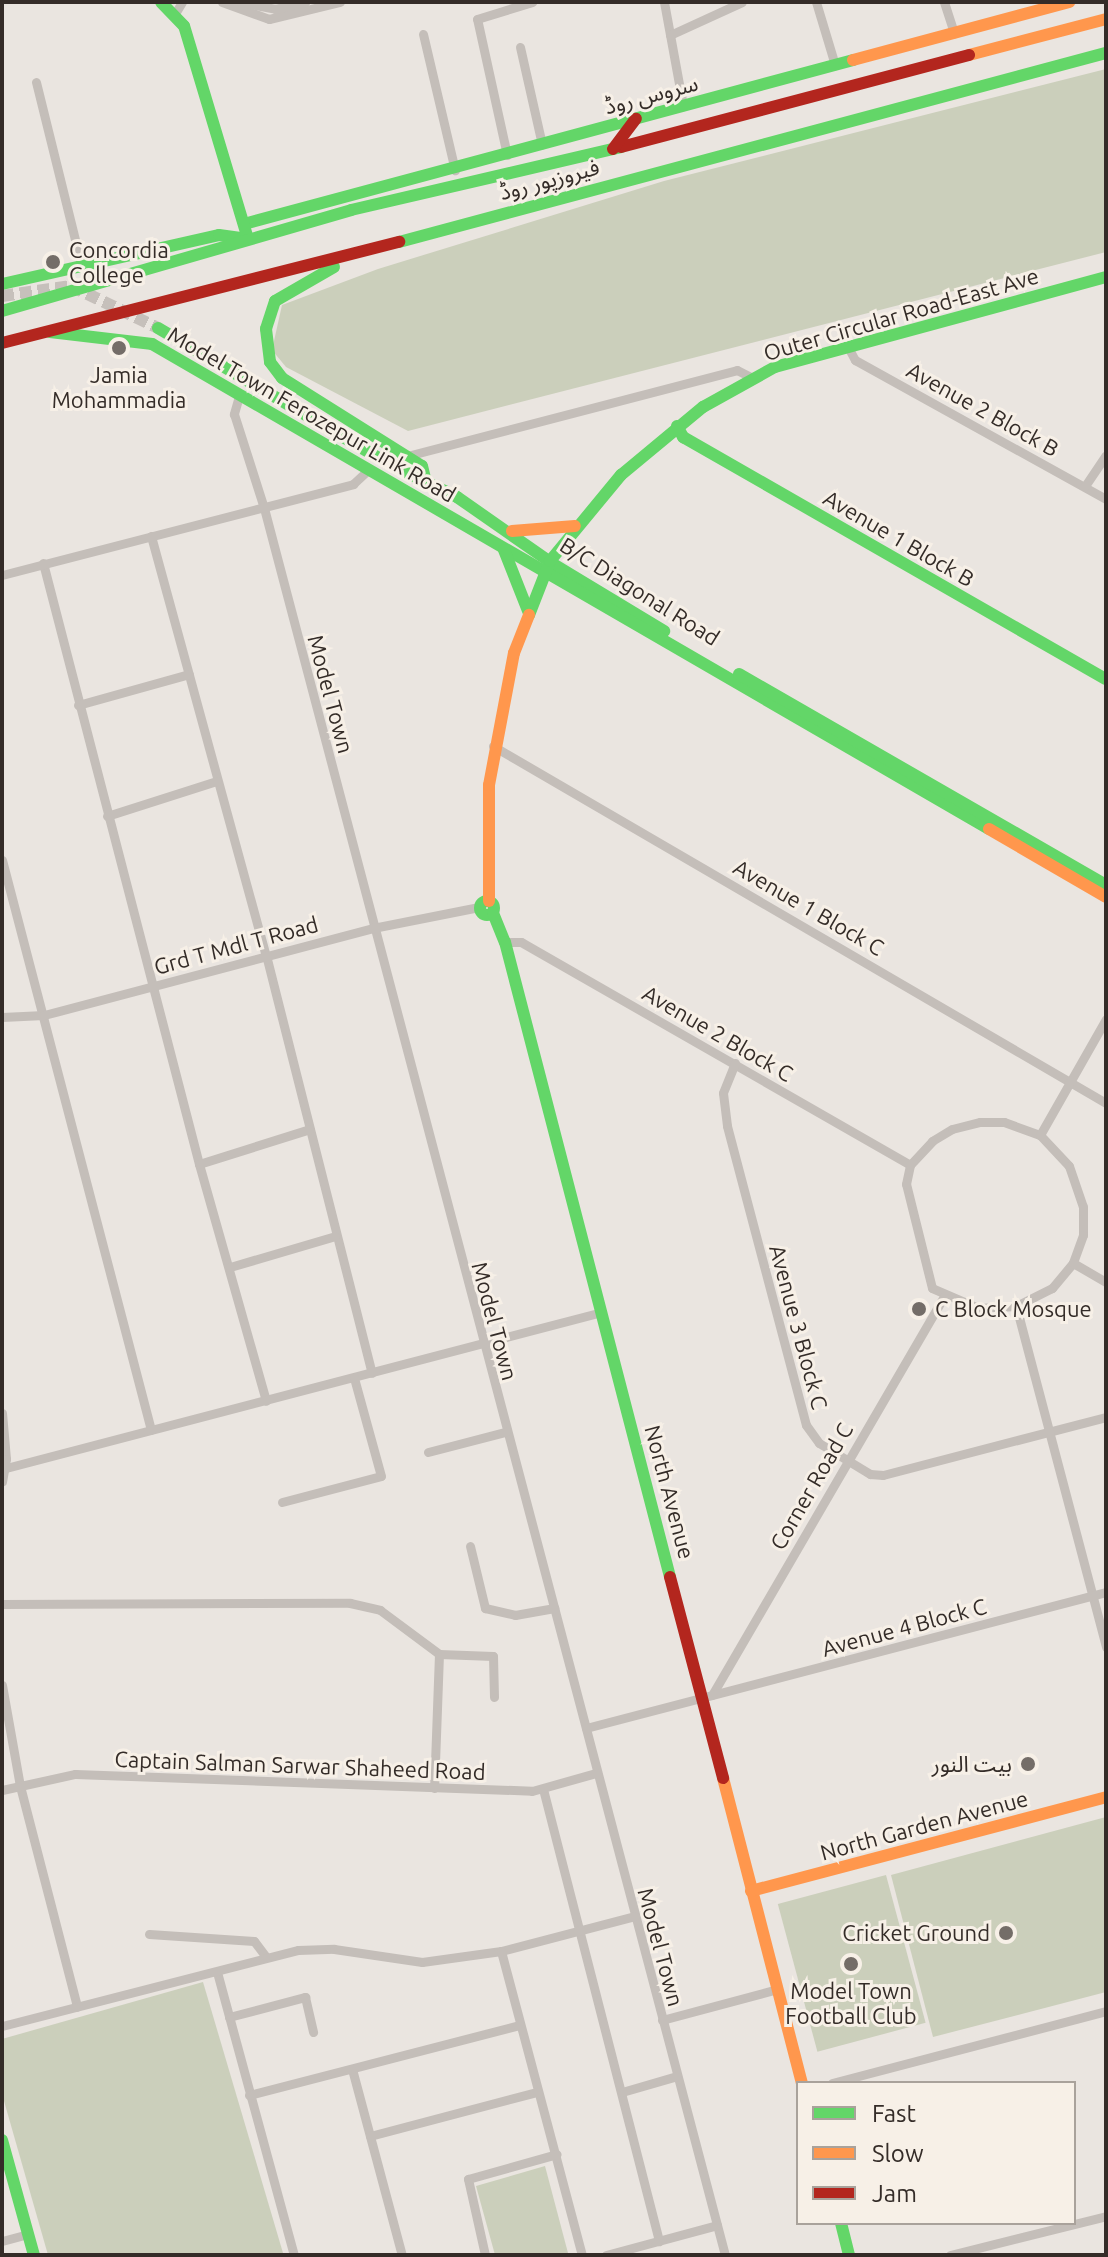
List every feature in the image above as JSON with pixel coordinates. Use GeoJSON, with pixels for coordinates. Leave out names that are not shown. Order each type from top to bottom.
{"type":"FeatureCollection","features":[{"type":"Feature","properties":{"kind":"street"},"geometry":{"type":"LineString","coordinates":[[161,2],[179,7],[248,239]]}},
{"type":"Feature","properties":{"kind":"street"},"geometry":{"type":"LineString","coordinates":[[224,2],[269,19],[340,2]]}},
{"type":"Feature","properties":{"kind":"street"},"geometry":{"type":"LineString","coordinates":[[240,2],[275,9],[305,2]]}},
{"type":"Feature","properties":{"kind":"street"},"geometry":{"type":"LineString","coordinates":[[507,155],[477,19],[532,2]]}},
{"type":"Feature","properties":{"kind":"street"},"geometry":{"type":"LineString","coordinates":[[670,35],[742,2]]}},
{"type":"Feature","properties":{"kind":"street"},"geometry":{"type":"LineString","coordinates":[[816,2],[835,65]]}},
{"type":"Feature","properties":{"kind":"street"},"geometry":{"type":"LineString","coordinates":[[944,2],[954,33]]}},
{"type":"Feature","properties":{"kind":"street","name":"سروس روڈ"},"geometry":{"type":"LineString","coordinates":[[244,224],[455,170],[1069,2]]}},
{"type":"Feature","properties":{"kind":"street"},"geometry":{"type":"LineString","coordinates":[[665,3],[683,106]]}},
{"type":"Feature","properties":{"kind":"street","name":"فیروزپور روڈ"},"geometry":{"type":"LineString","coordinates":[[2,311],[248,239],[613,149],[1106,19]]}},
{"type":"Feature","properties":{"kind":"street"},"geometry":{"type":"LineString","coordinates":[[423,34],[455,170]]}},
{"type":"Feature","properties":{"kind":"street"},"geometry":{"type":"LineString","coordinates":[[520,47],[542,145]]}},
{"type":"Feature","properties":{"kind":"street","name":"فیروزپور روڈ"},"geometry":{"type":"LineString","coordinates":[[2,343],[370,249],[1106,53]]}},
{"type":"Feature","properties":{"kind":"street"},"geometry":{"type":"LineString","coordinates":[[36,82],[81,264]]}},
{"type":"Feature","properties":{"kind":"street"},"geometry":{"type":"LineString","coordinates":[[613,149],[636,119]]}},
{"type":"Feature","properties":{"kind":"street","name":"فیروزپور روڈ"},"geometry":{"type":"LineString","coordinates":[[2,284],[219,235],[248,239]]}},
{"type":"Feature","properties":{"kind":"street"},"geometry":{"type":"LineString","coordinates":[[370,249],[275,301],[265,344],[282,378],[422,466],[425,478]]}},
{"type":"Feature","properties":{"kind":"street","name":"Outer Circular Road-East Ave"},"geometry":{"type":"LineString","coordinates":[[487,907],[486,812],[493,746],[528,611],[547,566],[575,526],[621,475],[677,426],[753,378],[795,360],[1106,277]]}},
{"type":"Feature","properties":{"kind":"street","name":"B/C Diagonal Road"},"geometry":{"type":"LineString","coordinates":[[158,328],[389,464],[425,478],[512,531],[547,566],[1106,897]]}},
{"type":"Feature","properties":{"kind":"street","name":"Model Town Ferozepur Link Road"},"geometry":{"type":"LineString","coordinates":[[47,331],[143,341],[504,550],[547,566]]}},
{"type":"Feature","properties":{"kind":"street","name":"Avenue 2 Block B"},"geometry":{"type":"LineString","coordinates":[[848,347],[855,360],[1106,499]]}},
{"type":"Feature","properties":{"kind":"street"},"geometry":{"type":"LineString","coordinates":[[407,456],[737,370],[753,378]]}},
{"type":"Feature","properties":{"kind":"street","name":"Model Town"},"geometry":{"type":"LineString","coordinates":[[239,396],[234,414],[264,508],[505,1432],[725,2255]]}},
{"type":"Feature","properties":{"kind":"street","name":"Avenue 1 Block B"},"geometry":{"type":"LineString","coordinates":[[677,426],[683,437],[1106,679]]}},
{"type":"Feature","properties":{"kind":"street"},"geometry":{"type":"LineString","coordinates":[[1085,486],[1106,455]]}},
{"type":"Feature","properties":{"kind":"street"},"geometry":{"type":"LineString","coordinates":[[2,575],[353,484],[368,470]]}},
{"type":"Feature","properties":{"kind":"street"},"geometry":{"type":"LineString","coordinates":[[512,531],[575,526]]}},
{"type":"Feature","properties":{"kind":"street"},"geometry":{"type":"LineString","coordinates":[[151,536],[266,955],[372,1373]]}},
{"type":"Feature","properties":{"kind":"street"},"geometry":{"type":"LineString","coordinates":[[504,550],[528,611]]}},
{"type":"Feature","properties":{"kind":"street"},"geometry":{"type":"LineString","coordinates":[[43,563],[199,1164],[266,1401]]}},
{"type":"Feature","properties":{"kind":"street","name":"B/C Diagonal Road"},"geometry":{"type":"LineString","coordinates":[[547,566],[1106,885]]}},
{"type":"Feature","properties":{"kind":"street"},"geometry":{"type":"LineString","coordinates":[[78,705],[189,674]]}},
{"type":"Feature","properties":{"kind":"street","name":"Avenue 1 Block C"},"geometry":{"type":"LineString","coordinates":[[493,746],[1106,1103]]}},
{"type":"Feature","properties":{"kind":"street"},"geometry":{"type":"LineString","coordinates":[[107,816],[217,781]]}},
{"type":"Feature","properties":{"kind":"street"},"geometry":{"type":"LineString","coordinates":[[2,860],[151,1430]]}},
{"type":"Feature","properties":{"kind":"street","name":"Grd T Mdl T Road"},"geometry":{"type":"LineString","coordinates":[[2,1017],[44,1015],[373,928],[487,907]]}},
{"type":"Feature","properties":{"kind":"street","name":"North Avenue"},"geometry":{"type":"LineString","coordinates":[[487,907],[505,942],[602,1312],[708,1696],[751,1891],[801,2081]]}},
{"type":"Feature","properties":{"kind":"street","name":"Avenue 2 Block C"},"geometry":{"type":"LineString","coordinates":[[505,942],[521,942],[910,1165]]}},
{"type":"Feature","properties":{"kind":"street"},"geometry":{"type":"LineString","coordinates":[[1040,1135],[1106,1019]]}},
{"type":"Feature","properties":{"kind":"street","name":"Avenue 3 Block C"},"geometry":{"type":"LineString","coordinates":[[735,1063],[723,1093],[723,1109],[806,1425],[819,1443],[847,1461],[883,1475],[1106,1417]]}},
{"type":"Feature","properties":{"kind":"street"},"geometry":{"type":"LineString","coordinates":[[1004,1122],[1040,1135],[1060,1151],[1078,1186],[1083,1235],[1073,1263],[1052,1288],[1016,1306],[978,1308],[944,1297],[927,1278],[906,1184],[910,1165],[932,1141],[966,1124],[1004,1122]]}},
{"type":"Feature","properties":{"kind":"street"},"geometry":{"type":"LineString","coordinates":[[199,1164],[310,1129]]}},
{"type":"Feature","properties":{"kind":"street"},"geometry":{"type":"LineString","coordinates":[[230,1267],[335,1236]]}},
{"type":"Feature","properties":{"kind":"street"},"geometry":{"type":"LineString","coordinates":[[1073,1263],[1106,1282]]}},
{"type":"Feature","properties":{"kind":"street","name":"Corner Road C"},"geometry":{"type":"LineString","coordinates":[[708,1696],[944,1297]]}},
{"type":"Feature","properties":{"kind":"street"},"geometry":{"type":"LineString","coordinates":[[1016,1306],[1106,1647]]}},
{"type":"Feature","properties":{"kind":"street"},"geometry":{"type":"LineString","coordinates":[[6,1468],[602,1312]]}},
{"type":"Feature","properties":{"kind":"street"},"geometry":{"type":"LineString","coordinates":[[282,1502],[381,1476],[354,1378]]}},
{"type":"Feature","properties":{"kind":"street"},"geometry":{"type":"LineString","coordinates":[[2,1413],[6,1468],[2,1482]]}},
{"type":"Feature","properties":{"kind":"street"},"geometry":{"type":"LineString","coordinates":[[428,1452],[505,1432]]}},
{"type":"Feature","properties":{"kind":"street"},"geometry":{"type":"LineString","coordinates":[[470,1546],[485,1608],[515,1615],[554,1608]]}},
{"type":"Feature","properties":{"kind":"street","name":"Avenue 4 Block C"},"geometry":{"type":"LineString","coordinates":[[586,1728],[1106,1592]]}},
{"type":"Feature","properties":{"kind":"street"},"geometry":{"type":"LineString","coordinates":[[2,1604],[350,1603],[400,1621],[439,1654],[493,1656],[494,1697]]}},
{"type":"Feature","properties":{"kind":"street"},"geometry":{"type":"LineString","coordinates":[[434,1788],[439,1654]]}},
{"type":"Feature","properties":{"kind":"street"},"geometry":{"type":"LineString","coordinates":[[2,1685],[20,1786],[77,2007]]}},
{"type":"Feature","properties":{"kind":"street","name":"Captain Salman Sarwar Shaheed Road"},"geometry":{"type":"LineString","coordinates":[[2,1790],[75,1774],[434,1788],[543,1789],[596,1773]]}},
{"type":"Feature","properties":{"kind":"street"},"geometry":{"type":"LineString","coordinates":[[543,1789],[659,2241]]}},
{"type":"Feature","properties":{"kind":"street","name":"North Garden Avenue"},"geometry":{"type":"LineString","coordinates":[[751,1891],[1106,1797]]}},
{"type":"Feature","properties":{"kind":"street"},"geometry":{"type":"LineString","coordinates":[[2,2026],[266,1957],[334,1949],[381,1959],[444,1961],[501,1951],[635,1916]]}},
{"type":"Feature","properties":{"kind":"street"},"geometry":{"type":"LineString","coordinates":[[149,1934],[254,1941],[266,1957]]}},
{"type":"Feature","properties":{"kind":"street"},"geometry":{"type":"LineString","coordinates":[[501,1951],[582,2255]]}},
{"type":"Feature","properties":{"kind":"street"},"geometry":{"type":"LineString","coordinates":[[217,1972],[294,2255]]}},
{"type":"Feature","properties":{"kind":"street"},"geometry":{"type":"LineString","coordinates":[[662,2020],[778,1989]]}},
{"type":"Feature","properties":{"kind":"street"},"geometry":{"type":"LineString","coordinates":[[229,2017],[305,1997],[313,2032]]}},
{"type":"Feature","properties":{"kind":"street"},"geometry":{"type":"LineString","coordinates":[[840,2081],[1106,2011]]}},
{"type":"Feature","properties":{"kind":"street"},"geometry":{"type":"LineString","coordinates":[[249,2095],[520,2025]]}},
{"type":"Feature","properties":{"kind":"street"},"geometry":{"type":"LineString","coordinates":[[352,2069],[402,2255]]}},
{"type":"Feature","properties":{"kind":"street"},"geometry":{"type":"LineString","coordinates":[[622,2092],[677,2076]]}},
{"type":"Feature","properties":{"kind":"street"},"geometry":{"type":"LineString","coordinates":[[370,2136],[537,2092]]}},
{"type":"Feature","properties":{"kind":"street"},"geometry":{"type":"LineString","coordinates":[[2,2140],[34,2255]]}},
{"type":"Feature","properties":{"kind":"street"},"geometry":{"type":"LineString","coordinates":[[485,2255],[468,2179],[557,2154]]}},
{"type":"Feature","properties":{"kind":"street"},"geometry":{"type":"LineString","coordinates":[[1076,2224],[1106,2216]]}},
{"type":"Feature","properties":{"kind":"street"},"geometry":{"type":"LineString","coordinates":[[606,2255],[717,2225]]}},
{"type":"Feature","properties":{"kind":"street"},"geometry":{"type":"LineString","coordinates":[[842,2225],[849,2255]]}},
{"type":"Feature","properties":{"kind":"street"},"geometry":{"type":"LineString","coordinates":[[950,2255],[1070,2225]]}},
{"type":"Feature","properties":{"kind":"street"},"geometry":{"type":"LineString","coordinates":[[2,2241],[28,2234]]}},
{"type":"Feature","properties":{"kind":"green space"},"geometry":{"type":"Polygon","coordinates":[[[1106,69],[1106,252],[408,431],[286,367],[272,350],[282,305],[378,269],[664,181],[1106,69]]]}},
{"type":"Feature","properties":{"kind":"green space","name":"Cricket Ground"},"geometry":{"type":"Polygon","coordinates":[[[1106,1817],[1106,1992],[933,2037],[891,1875],[1106,1817]]]}},
{"type":"Feature","properties":{"kind":"green space","name":"Model Town Football Club"},"geometry":{"type":"Polygon","coordinates":[[[886,1875],[926,2023],[817,2052],[778,1904],[886,1875]]]}},
{"type":"Feature","properties":{"kind":"green space"},"geometry":{"type":"Polygon","coordinates":[[[203,1982],[283,2253],[48,2255],[2,2094],[2,2039],[203,1982]]]}},
{"type":"Feature","properties":{"kind":"green space"},"geometry":{"type":"Polygon","coordinates":[[[545,2166],[568,2253],[495,2255],[476,2186],[545,2166]]]}},
{"type":"Feature","properties":{"kind":"tunnel"},"geometry":{"type":"LineString","coordinates":[[2,296],[71,286],[158,328]]}},
{"type":"Feature","properties":{"kind":"traffic: fast"},"geometry":{"type":"LineString","coordinates":[[2,284],[219,235],[248,239],[184,26],[161,2]]}},
{"type":"Feature","properties":{"kind":"traffic: fast"},"geometry":{"type":"LineString","coordinates":[[399,242],[1106,53]]}},
{"type":"Feature","properties":{"kind":"traffic: fast"},"geometry":{"type":"LineString","coordinates":[[244,224],[853,60]]}},
{"type":"Feature","properties":{"kind":"traffic: fast"},"geometry":{"type":"LineString","coordinates":[[2,311],[351,210],[621,147]]}},
{"type":"Feature","properties":{"kind":"traffic: fast"},"geometry":{"type":"LineString","coordinates":[[334,267],[275,301],[266,329],[270,362],[282,378],[422,466],[425,478]]}},
{"type":"Feature","properties":{"kind":"traffic: fast"},"geometry":{"type":"LineString","coordinates":[[529,615],[550,561],[621,475],[703,407],[775,367],[1106,277]]}},
{"type":"Feature","properties":{"kind":"traffic: fast"},"geometry":{"type":"LineString","coordinates":[[158,328],[389,464],[457,497],[553,564],[664,631]]}},
{"type":"Feature","properties":{"kind":"traffic: fast"},"geometry":{"type":"LineString","coordinates":[[50,332],[152,344],[989,829]]}},
{"type":"Feature","properties":{"kind":"traffic: fast"},"geometry":{"type":"LineString","coordinates":[[677,426],[683,437],[1106,679]]}},
{"type":"Feature","properties":{"kind":"traffic: fast"},"geometry":{"type":"LineString","coordinates":[[504,550],[528,611]]}},
{"type":"Feature","properties":{"kind":"traffic: fast"},"geometry":{"type":"LineString","coordinates":[[739,674],[1106,885]]}},
{"type":"Feature","properties":{"kind":"traffic: fast"},"geometry":{"type":"LineString","coordinates":[[487,901],[494,908],[487,915],[480,908],[487,901]]}},
{"type":"Feature","properties":{"kind":"traffic: fast"},"geometry":{"type":"LineString","coordinates":[[493,913],[505,942],[670,1577]]}},
{"type":"Feature","properties":{"kind":"traffic: fast"},"geometry":{"type":"LineString","coordinates":[[2,2140],[34,2255]]}},
{"type":"Feature","properties":{"kind":"traffic: fast"},"geometry":{"type":"LineString","coordinates":[[842,2225],[849,2255]]}},
{"type":"Feature","properties":{"kind":"traffic: slow"},"geometry":{"type":"LineString","coordinates":[[853,60],[1069,2]]}},
{"type":"Feature","properties":{"kind":"traffic: slow"},"geometry":{"type":"LineString","coordinates":[[969,55],[1106,19]]}},
{"type":"Feature","properties":{"kind":"traffic: slow"},"geometry":{"type":"LineString","coordinates":[[512,531],[575,526]]}},
{"type":"Feature","properties":{"kind":"traffic: slow"},"geometry":{"type":"LineString","coordinates":[[489,901],[489,785],[514,653],[529,615]]}},
{"type":"Feature","properties":{"kind":"traffic: slow"},"geometry":{"type":"LineString","coordinates":[[989,829],[1106,897]]}},
{"type":"Feature","properties":{"kind":"traffic: slow"},"geometry":{"type":"LineString","coordinates":[[723,1778],[801,2081]]}},
{"type":"Feature","properties":{"kind":"traffic: slow"},"geometry":{"type":"LineString","coordinates":[[751,1891],[1106,1797]]}},
{"type":"Feature","properties":{"kind":"traffic: jam"},"geometry":{"type":"LineString","coordinates":[[621,147],[969,55]]}},
{"type":"Feature","properties":{"kind":"traffic: jam"},"geometry":{"type":"LineString","coordinates":[[613,149],[636,119]]}},
{"type":"Feature","properties":{"kind":"traffic: jam"},"geometry":{"type":"LineString","coordinates":[[2,343],[399,242]]}},
{"type":"Feature","properties":{"kind":"traffic: jam"},"geometry":{"type":"LineString","coordinates":[[670,1577],[723,1778]]}},
{"type":"Feature","properties":{"kind":"place","name":"Concordia College"},"geometry":{"type":"Point","coordinates":[53,262]}},
{"type":"Feature","properties":{"kind":"place","name":"Jamia Mohammadia"},"geometry":{"type":"Point","coordinates":[119,348]}},
{"type":"Feature","properties":{"kind":"place","name":"C Block Mosque"},"geometry":{"type":"Point","coordinates":[919,1309]}},
{"type":"Feature","properties":{"kind":"place","name":"بیت النور"},"geometry":{"type":"Point","coordinates":[1028,1764]}},
{"type":"Feature","properties":{"kind":"place","name":"Cricket Ground"},"geometry":{"type":"Point","coordinates":[1006,1933]}},
{"type":"Feature","properties":{"kind":"place","name":"Model Town Football Club"},"geometry":{"type":"Point","coordinates":[851,1964]}}]}
